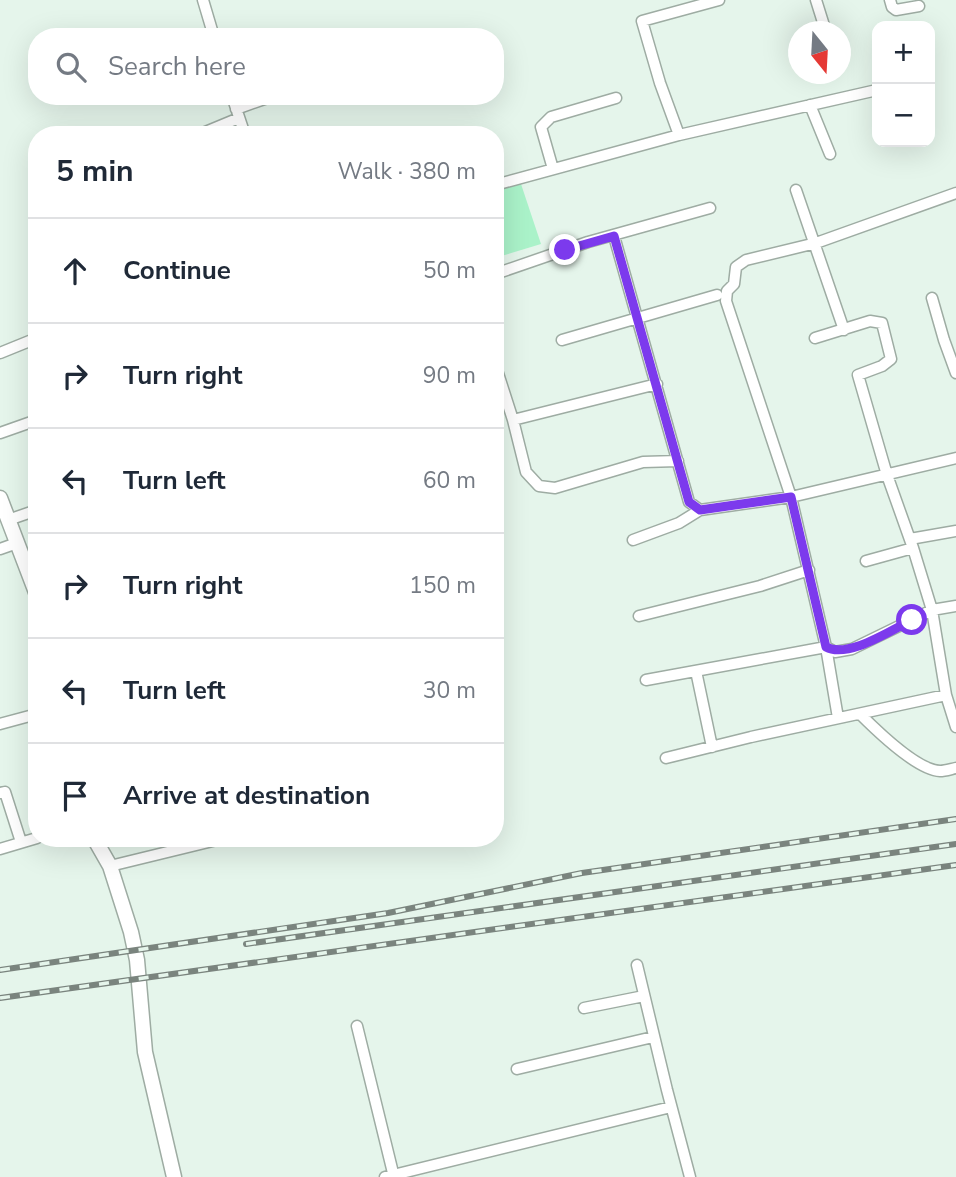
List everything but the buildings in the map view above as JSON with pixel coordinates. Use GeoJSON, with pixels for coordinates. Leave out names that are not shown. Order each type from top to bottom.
{"type":"FeatureCollection","features":[{"type":"Feature","properties":{"kind":"street"},"geometry":{"type":"LineString","coordinates":[[203,0],[211,28]]}},
{"type":"Feature","properties":{"kind":"street"},"geometry":{"type":"LineString","coordinates":[[679,135],[642,21],[716,0]]}},
{"type":"Feature","properties":{"kind":"street"},"geometry":{"type":"LineString","coordinates":[[816,0],[823,21]]}},
{"type":"Feature","properties":{"kind":"street"},"geometry":{"type":"LineString","coordinates":[[890,0],[896,10],[919,6]]}},
{"type":"Feature","properties":{"kind":"street"},"geometry":{"type":"LineString","coordinates":[[504,183],[679,135],[872,91]]}},
{"type":"Feature","properties":{"kind":"street"},"geometry":{"type":"LineString","coordinates":[[553,169],[541,127],[543,122],[551,117],[616,98]]}},
{"type":"Feature","properties":{"kind":"street"},"geometry":{"type":"LineString","coordinates":[[235,105],[242,126]]}},
{"type":"Feature","properties":{"kind":"street"},"geometry":{"type":"LineString","coordinates":[[214,126],[254,105]]}},
{"type":"Feature","properties":{"kind":"street"},"geometry":{"type":"LineString","coordinates":[[810,106],[830,154]]}},
{"type":"Feature","properties":{"kind":"street"},"geometry":{"type":"LineString","coordinates":[[796,190],[844,330]]}},
{"type":"Feature","properties":{"kind":"street"},"geometry":{"type":"LineString","coordinates":[[838,719],[826,647],[791,497],[726,296],[727,291],[734,284],[736,267],[740,264],[816,243],[956,193]]}},
{"type":"Feature","properties":{"kind":"street"},"geometry":{"type":"LineString","coordinates":[[504,271],[588,242],[710,208]]}},
{"type":"Feature","properties":{"kind":"street"},"geometry":{"type":"LineString","coordinates":[[614,236],[689,502],[700,510]]}},
{"type":"Feature","properties":{"kind":"street"},"geometry":{"type":"LineString","coordinates":[[562,340],[717,295]]}},
{"type":"Feature","properties":{"kind":"street"},"geometry":{"type":"LineString","coordinates":[[932,298],[956,373]]}},
{"type":"Feature","properties":{"kind":"street"},"geometry":{"type":"LineString","coordinates":[[815,338],[870,321],[882,323],[891,359],[882,366],[858,375],[887,475],[932,610],[946,695],[956,727]]}},
{"type":"Feature","properties":{"kind":"street"},"geometry":{"type":"LineString","coordinates":[[944,340],[956,337]]}},
{"type":"Feature","properties":{"kind":"street"},"geometry":{"type":"LineString","coordinates":[[0,354],[28,342]]}},
{"type":"Feature","properties":{"kind":"street"},"geometry":{"type":"LineString","coordinates":[[513,421],[657,384]]}},
{"type":"Feature","properties":{"kind":"street"},"geometry":{"type":"LineString","coordinates":[[504,392],[526,472],[539,486],[555,488],[643,462],[678,461]]}},
{"type":"Feature","properties":{"kind":"street"},"geometry":{"type":"LineString","coordinates":[[0,433],[28,422]]}},
{"type":"Feature","properties":{"kind":"street"},"geometry":{"type":"LineString","coordinates":[[633,540],[679,523],[700,510],[791,497],[956,458]]}},
{"type":"Feature","properties":{"kind":"street"},"geometry":{"type":"LineString","coordinates":[[0,498],[28,572]]}},
{"type":"Feature","properties":{"kind":"street"},"geometry":{"type":"LineString","coordinates":[[8,520],[28,513]]}},
{"type":"Feature","properties":{"kind":"street"},"geometry":{"type":"LineString","coordinates":[[866,561],[956,531]]}},
{"type":"Feature","properties":{"kind":"street"},"geometry":{"type":"LineString","coordinates":[[0,549],[17,543]]}},
{"type":"Feature","properties":{"kind":"street"},"geometry":{"type":"LineString","coordinates":[[639,616],[760,586],[809,570]]}},
{"type":"Feature","properties":{"kind":"street"},"geometry":{"type":"LineString","coordinates":[[646,680],[826,647],[835,652],[852,649],[932,610],[956,606]]}},
{"type":"Feature","properties":{"kind":"street"},"geometry":{"type":"LineString","coordinates":[[696,671],[712,747]]}},
{"type":"Feature","properties":{"kind":"street"},"geometry":{"type":"LineString","coordinates":[[666,758],[946,695]]}},
{"type":"Feature","properties":{"kind":"street"},"geometry":{"type":"LineString","coordinates":[[860,714],[883,737],[922,765],[939,771],[956,768]]}},
{"type":"Feature","properties":{"kind":"street"},"geometry":{"type":"LineString","coordinates":[[0,724],[28,717]]}},
{"type":"Feature","properties":{"kind":"street"},"geometry":{"type":"LineString","coordinates":[[0,793],[5,792],[21,842]]}},
{"type":"Feature","properties":{"kind":"street"},"geometry":{"type":"LineString","coordinates":[[0,849],[28,840]]}},
{"type":"Feature","properties":{"kind":"street"},"geometry":{"type":"LineString","coordinates":[[99,847],[110,866],[133,941],[145,1052],[174,1177]]}},
{"type":"Feature","properties":{"kind":"street"},"geometry":{"type":"LineString","coordinates":[[110,866],[188,847]]}},
{"type":"Feature","properties":{"kind":"street"},"geometry":{"type":"LineString","coordinates":[[637,965],[690,1177]]}},
{"type":"Feature","properties":{"kind":"street"},"geometry":{"type":"LineString","coordinates":[[584,1008],[644,996]]}},
{"type":"Feature","properties":{"kind":"street"},"geometry":{"type":"LineString","coordinates":[[357,1027],[391,1176],[671,1107]]}},
{"type":"Feature","properties":{"kind":"street"},"geometry":{"type":"LineString","coordinates":[[517,1069],[653,1037]]}},
{"type":"Feature","properties":{"kind":"green space"},"geometry":{"type":"Polygon","coordinates":[[[520,181],[541,244],[504,255],[504,185],[520,181]]]}},
{"type":"Feature","properties":{"kind":"railway"},"geometry":{"type":"LineString","coordinates":[[0,970],[388,913],[582,873],[956,819]]}},
{"type":"Feature","properties":{"kind":"railway"},"geometry":{"type":"LineString","coordinates":[[246,944],[956,844]]}},
{"type":"Feature","properties":{"kind":"railway"},"geometry":{"type":"LineString","coordinates":[[0,998],[956,865]]}},
{"type":"Feature","properties":{"kind":"route"},"geometry":{"type":"LineString","coordinates":[[565,250],[614,236],[689,502],[700,510],[791,497],[826,647],[835,652],[852,649],[912,620]]}}]}
